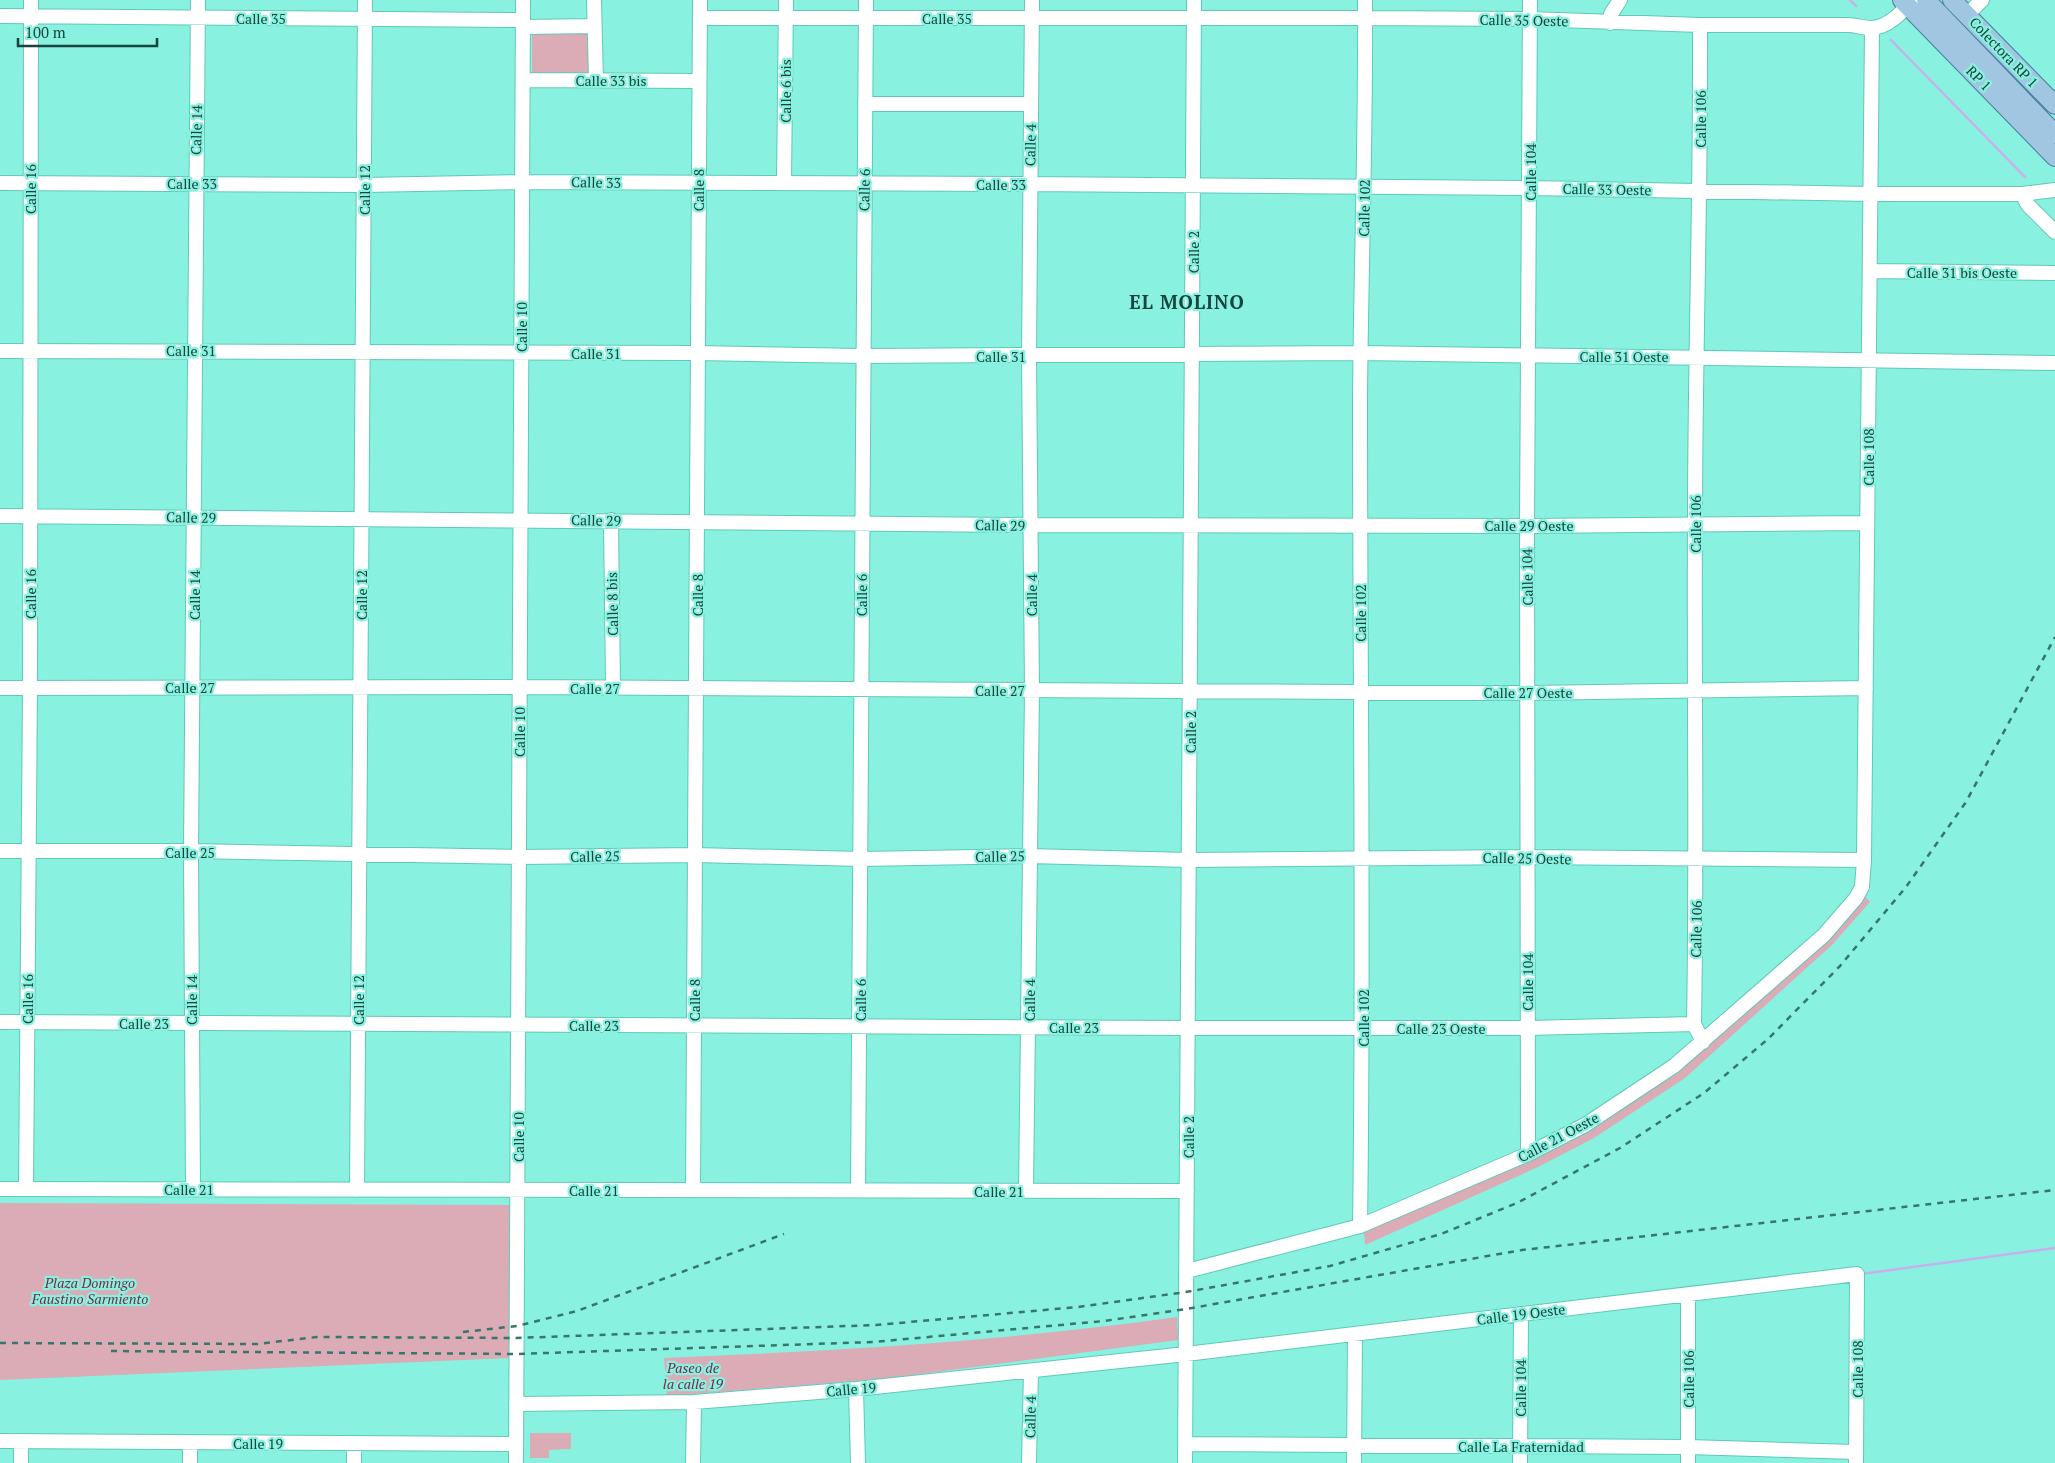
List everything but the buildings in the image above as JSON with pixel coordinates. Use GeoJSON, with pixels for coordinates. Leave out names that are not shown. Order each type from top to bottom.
{"type":"FeatureCollection","features":[{"type":"Feature","properties":{"kind":"main road","name":"RP 1"},"geometry":{"type":"LineString","coordinates":[[1926,0],[2055,134]]}},
{"type":"Feature","properties":{"kind":"main road","name":"Colectora RP 1"},"geometry":{"type":"LineString","coordinates":[[1952,0],[2055,105]]}},
{"type":"Feature","properties":{"kind":"main road","name":"RP 1"},"geometry":{"type":"LineString","coordinates":[[1906,1],[2055,157]]}},
{"type":"Feature","properties":{"kind":"street","name":"Calle 16"},"geometry":{"type":"LineString","coordinates":[[26,1189],[27,852],[30,688],[31,0]]}},
{"type":"Feature","properties":{"kind":"street","name":"Calle 14"},"geometry":{"type":"LineString","coordinates":[[193,1189],[191,851],[194,518],[193,350],[198,0]]}},
{"type":"Feature","properties":{"kind":"street","name":"Calle 12"},"geometry":{"type":"LineString","coordinates":[[357,1190],[365,0]]}},
{"type":"Feature","properties":{"kind":"street","name":"Calle 10"},"geometry":{"type":"LineString","coordinates":[[516,1463],[523,0]]}},
{"type":"Feature","properties":{"kind":"street"},"geometry":{"type":"LineString","coordinates":[[594,0],[596,80]]}},
{"type":"Feature","properties":{"kind":"street","name":"Calle 8"},"geometry":{"type":"LineString","coordinates":[[693,1190],[700,0]]}},
{"type":"Feature","properties":{"kind":"street","name":"Calle 6 bis"},"geometry":{"type":"LineString","coordinates":[[784,183],[786,0]]}},
{"type":"Feature","properties":{"kind":"street","name":"Calle 6"},"geometry":{"type":"LineString","coordinates":[[858,1189],[862,356],[866,0]]}},
{"type":"Feature","properties":{"kind":"street","name":"Calle 4"},"geometry":{"type":"LineString","coordinates":[[1026,1191],[1030,1027],[1028,856],[1032,690],[1029,184],[1032,0]]}},
{"type":"Feature","properties":{"kind":"street","name":"Calle 2"},"geometry":{"type":"LineString","coordinates":[[1185,1463],[1194,0]]}},
{"type":"Feature","properties":{"kind":"street","name":"Calle 102"},"geometry":{"type":"LineString","coordinates":[[1360,1226],[1363,858],[1360,691],[1360,353],[1364,187],[1365,0]]}},
{"type":"Feature","properties":{"kind":"street","name":"Calle 104"},"geometry":{"type":"LineString","coordinates":[[1528,1154],[1527,526],[1530,0]]}},
{"type":"Feature","properties":{"kind":"street"},"geometry":{"type":"LineString","coordinates":[[1610,23],[1611,14],[1620,0]]}},
{"type":"Feature","properties":{"kind":"street"},"geometry":{"type":"LineString","coordinates":[[1967,15],[1982,0]]}},
{"type":"Feature","properties":{"kind":"street"},"geometry":{"type":"LineString","coordinates":[[1872,28],[1883,25],[1906,1]]}},
{"type":"Feature","properties":{"kind":"street","name":"Calle 35 Oeste"},"geometry":{"type":"LineString","coordinates":[[1855,25],[1883,14],[1906,1]]}},
{"type":"Feature","properties":{"kind":"street","name":"Calle 35"},"geometry":{"type":"LineString","coordinates":[[0,16],[365,19],[594,26]]}},
{"type":"Feature","properties":{"kind":"street","name":"Calle 35"},"geometry":{"type":"LineString","coordinates":[[700,18],[1194,18]]}},
{"type":"Feature","properties":{"kind":"street","name":"Calle 35 Oeste"},"geometry":{"type":"LineString","coordinates":[[1194,18],[1530,19],[1700,25],[1855,25],[1872,28]]}},
{"type":"Feature","properties":{"kind":"street","name":"Calle 106"},"geometry":{"type":"LineString","coordinates":[[1694,1024],[1697,861],[1695,523],[1701,190],[1700,25]]}},
{"type":"Feature","properties":{"kind":"street","name":"Calle 108"},"geometry":{"type":"LineString","coordinates":[[1862,887],[1864,860],[1872,28]]}},
{"type":"Feature","properties":{"kind":"street","name":"Calle 33 bis"},"geometry":{"type":"LineString","coordinates":[[522,80],[699,81]]}},
{"type":"Feature","properties":{"kind":"street"},"geometry":{"type":"LineString","coordinates":[[865,104],[1030,104]]}},
{"type":"Feature","properties":{"kind":"street","name":"Calle 33"},"geometry":{"type":"LineString","coordinates":[[0,183],[364,184],[522,182],[1193,185]]}},
{"type":"Feature","properties":{"kind":"street","name":"Calle 33 Oeste"},"geometry":{"type":"LineString","coordinates":[[1193,185],[1701,190],[1871,194],[2022,194],[2053,188]]}},
{"type":"Feature","properties":{"kind":"street"},"geometry":{"type":"LineString","coordinates":[[2022,194],[2028,205],[2055,232]]}},
{"type":"Feature","properties":{"kind":"street","name":"Calle 31 bis Oeste"},"geometry":{"type":"LineString","coordinates":[[1870,271],[2055,273]]}},
{"type":"Feature","properties":{"kind":"street","name":"Calle 31"},"geometry":{"type":"LineString","coordinates":[[0,351],[193,350],[698,353],[862,356],[1192,355]]}},
{"type":"Feature","properties":{"kind":"street","name":"Calle 31 Oeste"},"geometry":{"type":"LineString","coordinates":[[1192,355],[1360,353],[2055,363]]}},
{"type":"Feature","properties":{"kind":"street","name":"Calle 29"},"geometry":{"type":"LineString","coordinates":[[0,516],[520,519],[1031,525],[1191,524]]}},
{"type":"Feature","properties":{"kind":"street","name":"Calle 8 bis"},"geometry":{"type":"LineString","coordinates":[[611,520],[613,688]]}},
{"type":"Feature","properties":{"kind":"street","name":"Calle 29 Oeste"},"geometry":{"type":"LineString","coordinates":[[1191,524],[1527,526],[1695,523],[1867,523]]}},
{"type":"Feature","properties":{"kind":"street","name":"Calle 27"},"geometry":{"type":"LineString","coordinates":[[0,688],[520,687],[1190,692]]}},
{"type":"Feature","properties":{"kind":"street","name":"Calle 27 Oeste"},"geometry":{"type":"LineString","coordinates":[[1190,692],[1360,691],[1528,693],[1866,688]]}},
{"type":"Feature","properties":{"kind":"street","name":"Calle 25"},"geometry":{"type":"LineString","coordinates":[[0,851],[191,851],[519,856],[695,855],[861,859],[1028,856],[1189,860]]}},
{"type":"Feature","properties":{"kind":"street","name":"Calle 25 Oeste"},"geometry":{"type":"LineString","coordinates":[[1189,860],[1527,858],[1697,861],[1864,860]]}},
{"type":"Feature","properties":{"kind":"street","name":"Calle 21 Oeste"},"geometry":{"type":"LineString","coordinates":[[1187,1271],[1360,1226],[1528,1154],[1585,1125],[1674,1066],[1703,1042],[1824,935],[1856,898],[1862,887]]}},
{"type":"Feature","properties":{"kind":"street","name":"Calle 23"},"geometry":{"type":"LineString","coordinates":[[0,1022],[1188,1028]]}},
{"type":"Feature","properties":{"kind":"street"},"geometry":{"type":"LineString","coordinates":[[1694,1024],[1703,1042]]}},
{"type":"Feature","properties":{"kind":"street","name":"Calle 23 Oeste"},"geometry":{"type":"LineString","coordinates":[[1188,1028],[1528,1028],[1694,1024]]}},
{"type":"Feature","properties":{"kind":"street","name":"Calle 21"},"geometry":{"type":"LineString","coordinates":[[0,1189],[1187,1191]]}},
{"type":"Feature","properties":{"kind":"street","name":"Calle 108"},"geometry":{"type":"LineString","coordinates":[[1856,1458],[1857,1274]]}},
{"type":"Feature","properties":{"kind":"street","name":"Calle 19 Oeste"},"geometry":{"type":"LineString","coordinates":[[1186,1354],[1857,1274]]}},
{"type":"Feature","properties":{"kind":"street","name":"Calle 106"},"geometry":{"type":"LineString","coordinates":[[1688,1295],[1688,1463]]}},
{"type":"Feature","properties":{"kind":"street","name":"Calle 104"},"geometry":{"type":"LineString","coordinates":[[1520,1463],[1521,1314]]}},
{"type":"Feature","properties":{"kind":"street"},"geometry":{"type":"LineString","coordinates":[[1354,1463],[1355,1334]]}},
{"type":"Feature","properties":{"kind":"street","name":"Calle 19"},"geometry":{"type":"LineString","coordinates":[[516,1404],[694,1402],[856,1389],[1186,1354]]}},
{"type":"Feature","properties":{"kind":"street","name":"Calle 4"},"geometry":{"type":"LineString","coordinates":[[1029,1463],[1031,1371]]}},
{"type":"Feature","properties":{"kind":"street"},"geometry":{"type":"LineString","coordinates":[[856,1389],[858,1463]]}},
{"type":"Feature","properties":{"kind":"street"},"geometry":{"type":"LineString","coordinates":[[693,1463],[694,1402]]}},
{"type":"Feature","properties":{"kind":"street","name":"Calle 19"},"geometry":{"type":"LineString","coordinates":[[0,1441],[516,1444]]}},
{"type":"Feature","properties":{"kind":"street"},"geometry":{"type":"LineString","coordinates":[[21,1441],[21,1463]]}},
{"type":"Feature","properties":{"kind":"street"},"geometry":{"type":"LineString","coordinates":[[190,1443],[190,1463]]}},
{"type":"Feature","properties":{"kind":"street"},"geometry":{"type":"LineString","coordinates":[[354,1443],[354,1463]]}},
{"type":"Feature","properties":{"kind":"street","name":"Calle La Fraternidad"},"geometry":{"type":"LineString","coordinates":[[1185,1444],[1688,1447],[1856,1458]]}},
{"type":"Feature","properties":{"kind":"green space"},"geometry":{"type":"Polygon","coordinates":[[[532,31],[589,31],[589,74],[532,74],[532,31]]]}},
{"type":"Feature","properties":{"kind":"green space"},"geometry":{"type":"Polygon","coordinates":[[[1863,894],[1870,902],[1832,945],[1685,1078],[1594,1138],[1538,1167],[1365,1245],[1364,1232],[1535,1159],[1589,1131],[1679,1071],[1863,894]]]}},
{"type":"Feature","properties":{"kind":"green space","name":"Plaza Domingo Faustino Sarmiento"},"geometry":{"type":"Polygon","coordinates":[[[0,1203],[511,1205],[511,1358],[0,1380],[0,1203]]]}},
{"type":"Feature","properties":{"kind":"green space","name":"Paseo de la calle 19"},"geometry":{"type":"Polygon","coordinates":[[[1177,1317],[1178,1340],[883,1379],[667,1396],[664,1358],[793,1352],[985,1339],[1177,1317]]]}},
{"type":"Feature","properties":{"kind":"green space"},"geometry":{"type":"Polygon","coordinates":[[[530,1433],[571,1433],[571,1449],[549,1450],[549,1458],[530,1458],[530,1433]]]}},
{"type":"Feature","properties":{"kind":"waterway"},"geometry":{"type":"LineString","coordinates":[[1850,0],[1856,6]]}},
{"type":"Feature","properties":{"kind":"waterway"},"geometry":{"type":"LineString","coordinates":[[1891,40],[2025,177]]}},
{"type":"Feature","properties":{"kind":"waterway"},"geometry":{"type":"LineString","coordinates":[[1861,1274],[2055,1248]]}},
{"type":"Feature","properties":{"kind":"railway"},"geometry":{"type":"LineString","coordinates":[[0,1343],[257,1344],[317,1337],[516,1338],[876,1325],[1078,1307],[1186,1292],[1330,1266],[1441,1234],[1517,1203],[1620,1148],[1704,1093],[1768,1039],[1840,966],[1906,887],[1966,802],[2055,637]]}},
{"type":"Feature","properties":{"kind":"railway"},"geometry":{"type":"LineString","coordinates":[[111,1351],[516,1354],[873,1342],[1104,1321],[1186,1309],[1522,1250],[2055,1190]]}},
{"type":"Feature","properties":{"kind":"railway"},"geometry":{"type":"LineString","coordinates":[[463,1332],[517,1326],[577,1311],[784,1234]]}},
{"type":"Feature","properties":{"kind":"district","name":"EL MOLINO"},"geometry":{"type":"Point","coordinates":[1187,301]}}]}
